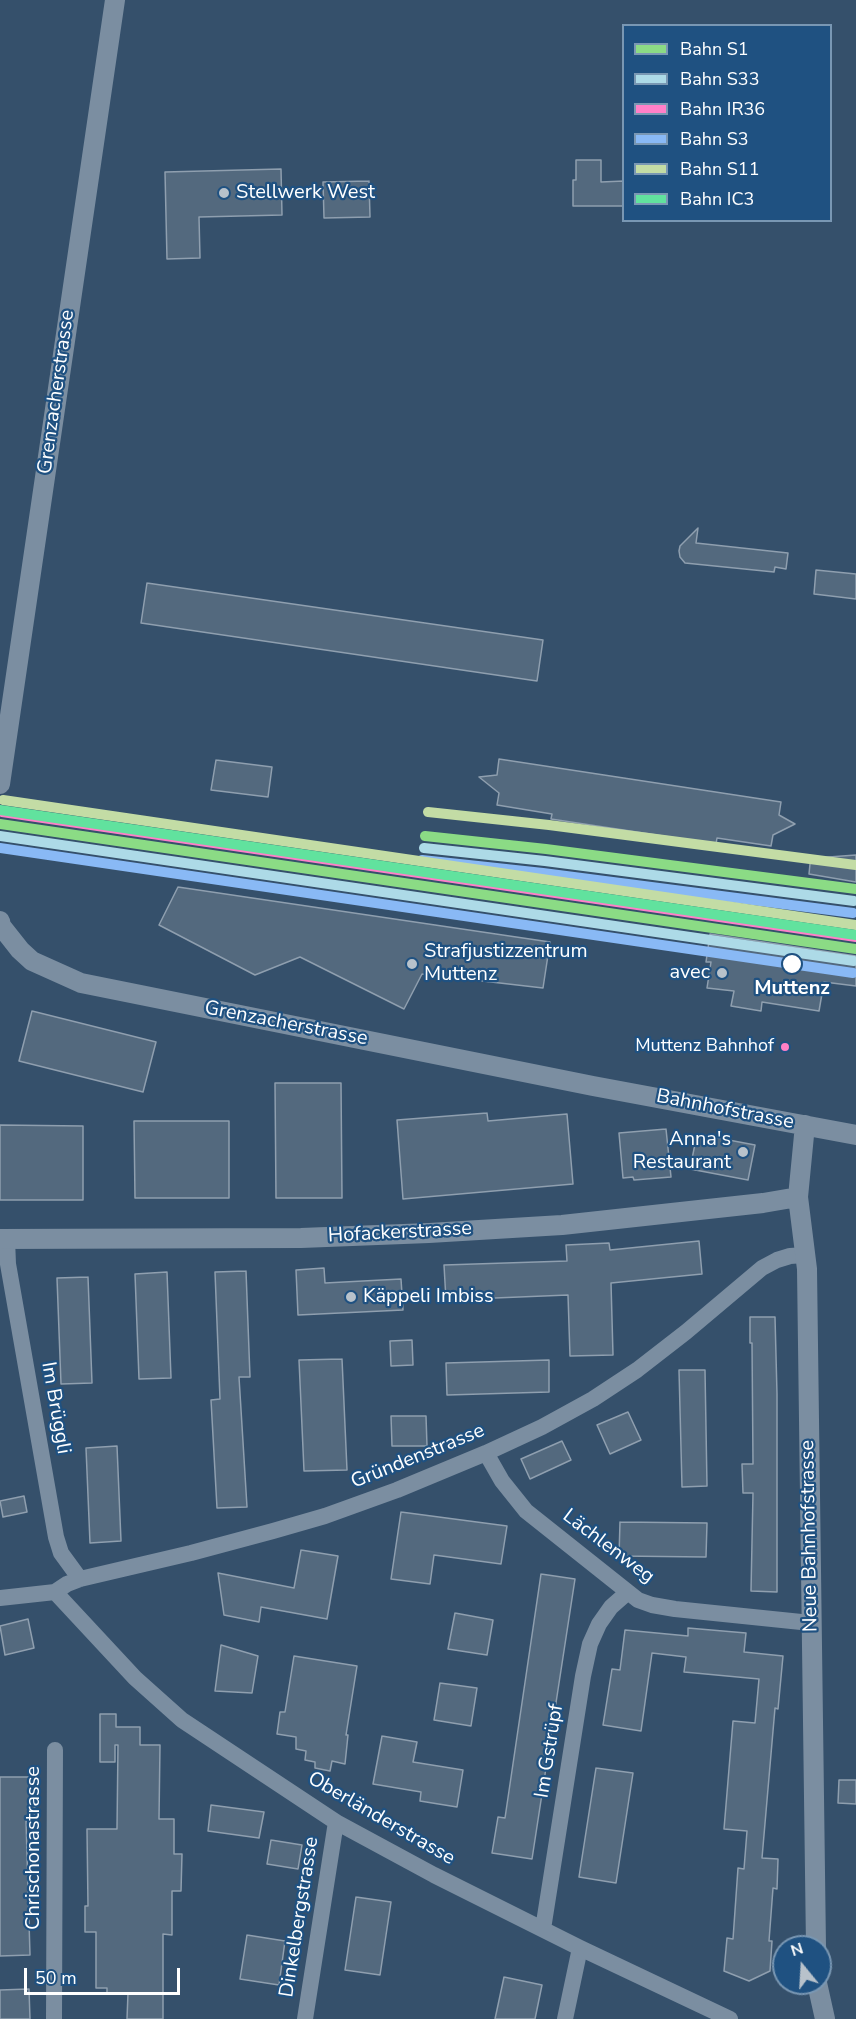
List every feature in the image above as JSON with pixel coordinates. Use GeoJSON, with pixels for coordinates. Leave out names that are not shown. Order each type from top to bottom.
{"type":"FeatureCollection","features":[{"type":"Feature","properties":{"kind":"street","name":"Grenzacherstrasse"},"geometry":{"type":"LineString","coordinates":[[1,776],[115,0]]}},
{"type":"Feature","properties":{"kind":"street","name":"Grenzacherstrasse"},"geometry":{"type":"LineString","coordinates":[[0,921],[20,951],[32,961],[81,983],[593,1086]]}},
{"type":"Feature","properties":{"kind":"street","name":"Bahnhofstrasse"},"geometry":{"type":"LineString","coordinates":[[593,1086],[856,1135]]}},
{"type":"Feature","properties":{"kind":"street","name":"Neue Bahnhofstrasse"},"geometry":{"type":"LineString","coordinates":[[805,1125],[798,1197],[807,1269],[816,1935]]}},
{"type":"Feature","properties":{"kind":"street","name":"Hofackerstrasse"},"geometry":{"type":"LineString","coordinates":[[3,1239],[301,1238],[429,1233],[562,1225],[763,1203],[798,1197]]}},
{"type":"Feature","properties":{"kind":"street","name":"Im Brüggli"},"geometry":{"type":"LineString","coordinates":[[3,1239],[56,1537],[61,1552],[80,1579]]}},
{"type":"Feature","properties":{"kind":"street","name":"Gründenstrasse"},"geometry":{"type":"LineString","coordinates":[[0,1598],[55,1592],[80,1579],[191,1553],[325,1516],[397,1490],[486,1453],[542,1427],[593,1399],[637,1370],[762,1268],[790,1256],[806,1255]]}},
{"type":"Feature","properties":{"kind":"street","name":"Lächlenweg"},"geometry":{"type":"LineString","coordinates":[[486,1453],[502,1481],[526,1511],[638,1600],[652,1605],[811,1623]]}},
{"type":"Feature","properties":{"kind":"street","name":"Oberländerstrasse"},"geometry":{"type":"LineString","coordinates":[[55,1592],[135,1678],[182,1720],[336,1822],[434,1875],[730,2019]]}},
{"type":"Feature","properties":{"kind":"street","name":"Im Gstrüpf"},"geometry":{"type":"LineString","coordinates":[[543,1929],[590,1644],[599,1624],[611,1607],[628,1592]]}},
{"type":"Feature","properties":{"kind":"street","name":"Chrischonastrasse"},"geometry":{"type":"LineString","coordinates":[[54,2019],[55,1750]]}},
{"type":"Feature","properties":{"kind":"street","name":"Dinkelbergstrasse"},"geometry":{"type":"LineString","coordinates":[[305,2019],[336,1822]]}},
{"type":"Feature","properties":{"kind":"street"},"geometry":{"type":"LineString","coordinates":[[565,2019],[580,1948]]}},
{"type":"Feature","properties":{"kind":"street"},"geometry":{"type":"LineString","coordinates":[[820,1995],[825,2019]]}},
{"type":"Feature","properties":{"kind":"building"},"geometry":{"type":"Polygon","coordinates":[[[576,160],[601,160],[601,182],[622,181],[622,206],[573,206],[573,180],[576,180],[576,160]]]}},
{"type":"Feature","properties":{"kind":"building","name":"Stellwerk West"},"geometry":{"type":"Polygon","coordinates":[[[281,169],[282,215],[199,217],[200,258],[167,259],[165,172],[281,169]]]}},
{"type":"Feature","properties":{"kind":"building"},"geometry":{"type":"Polygon","coordinates":[[[369,181],[370,217],[324,218],[323,182],[369,181]]]}},
{"type":"Feature","properties":{"kind":"building"},"geometry":{"type":"Polygon","coordinates":[[[698,528],[696,543],[788,553],[786,569],[775,567],[774,572],[685,563],[680,557],[680,546],[698,528]]]}},
{"type":"Feature","properties":{"kind":"building"},"geometry":{"type":"Polygon","coordinates":[[[816,570],[856,574],[856,599],[814,594],[816,570]]]}},
{"type":"Feature","properties":{"kind":"building"},"geometry":{"type":"Polygon","coordinates":[[[147,583],[543,640],[537,681],[141,623],[147,583]]]}},
{"type":"Feature","properties":{"kind":"building"},"geometry":{"type":"Polygon","coordinates":[[[499,759],[781,802],[779,815],[795,824],[773,835],[771,846],[717,838],[716,844],[551,819],[552,814],[497,805],[499,793],[479,777],[497,775],[499,759]]]}},
{"type":"Feature","properties":{"kind":"building"},"geometry":{"type":"Polygon","coordinates":[[[216,760],[272,767],[268,797],[211,790],[216,760]]]}},
{"type":"Feature","properties":{"kind":"building"},"geometry":{"type":"Polygon","coordinates":[[[856,855],[856,882],[809,874],[810,864],[815,858],[856,855]]]}},
{"type":"Feature","properties":{"kind":"building"},"geometry":{"type":"Polygon","coordinates":[[[178,887],[550,942],[543,988],[422,974],[404,1009],[300,957],[255,975],[159,925],[178,887]]]}},
{"type":"Feature","properties":{"kind":"building"},"geometry":{"type":"Polygon","coordinates":[[[710,934],[856,956],[856,986],[824,982],[819,1011],[762,1002],[761,1011],[731,1006],[734,991],[707,988],[711,962],[706,962],[710,934]]]}},
{"type":"Feature","properties":{"kind":"building"},"geometry":{"type":"Polygon","coordinates":[[[32,1011],[156,1042],[143,1092],[19,1061],[32,1011]]]}},
{"type":"Feature","properties":{"kind":"building"},"geometry":{"type":"Polygon","coordinates":[[[275,1083],[341,1083],[342,1198],[276,1198],[275,1083]]]}},
{"type":"Feature","properties":{"kind":"building"},"geometry":{"type":"Polygon","coordinates":[[[487,1113],[488,1121],[567,1114],[573,1184],[403,1199],[397,1120],[487,1113]]]}},
{"type":"Feature","properties":{"kind":"building"},"geometry":{"type":"Polygon","coordinates":[[[134,1121],[229,1121],[229,1198],[135,1198],[134,1121]]]}},
{"type":"Feature","properties":{"kind":"building"},"geometry":{"type":"Polygon","coordinates":[[[0,1125],[83,1126],[83,1200],[0,1200],[0,1125]]]}},
{"type":"Feature","properties":{"kind":"building"},"geometry":{"type":"Polygon","coordinates":[[[666,1129],[671,1177],[634,1180],[633,1177],[623,1178],[619,1133],[666,1129]]]}},
{"type":"Feature","properties":{"kind":"building"},"geometry":{"type":"Polygon","coordinates":[[[697,1134],[755,1145],[748,1180],[690,1169],[697,1134]]]}},
{"type":"Feature","properties":{"kind":"building"},"geometry":{"type":"Polygon","coordinates":[[[699,1241],[702,1274],[611,1283],[613,1355],[570,1356],[568,1295],[446,1300],[444,1265],[567,1261],[566,1245],[609,1243],[610,1250],[699,1241]]]}},
{"type":"Feature","properties":{"kind":"building"},"geometry":{"type":"Polygon","coordinates":[[[324,1268],[325,1283],[401,1279],[403,1310],[298,1315],[296,1270],[324,1268]]]}},
{"type":"Feature","properties":{"kind":"building"},"geometry":{"type":"Polygon","coordinates":[[[246,1271],[250,1377],[239,1377],[247,1507],[217,1508],[211,1400],[220,1399],[215,1272],[246,1271]]]}},
{"type":"Feature","properties":{"kind":"building"},"geometry":{"type":"Polygon","coordinates":[[[167,1272],[171,1378],[139,1379],[135,1274],[167,1272]]]}},
{"type":"Feature","properties":{"kind":"building"},"geometry":{"type":"Polygon","coordinates":[[[88,1277],[92,1383],[61,1384],[57,1278],[88,1277]]]}},
{"type":"Feature","properties":{"kind":"building"},"geometry":{"type":"Polygon","coordinates":[[[750,1317],[775,1317],[777,1592],[751,1591],[753,1493],[743,1493],[742,1464],[753,1464],[750,1317]]]}},
{"type":"Feature","properties":{"kind":"building"},"geometry":{"type":"Polygon","coordinates":[[[412,1340],[413,1365],[391,1366],[390,1341],[412,1340]]]}},
{"type":"Feature","properties":{"kind":"building"},"geometry":{"type":"Polygon","coordinates":[[[342,1359],[347,1470],[304,1471],[299,1360],[342,1359]]]}},
{"type":"Feature","properties":{"kind":"building"},"geometry":{"type":"Polygon","coordinates":[[[549,1360],[549,1392],[447,1395],[446,1363],[549,1360]]]}},
{"type":"Feature","properties":{"kind":"building"},"geometry":{"type":"Polygon","coordinates":[[[679,1370],[705,1370],[707,1486],[682,1487],[679,1370]]]}},
{"type":"Feature","properties":{"kind":"building"},"geometry":{"type":"Polygon","coordinates":[[[628,1412],[641,1440],[610,1454],[597,1425],[628,1412]]]}},
{"type":"Feature","properties":{"kind":"building"},"geometry":{"type":"Polygon","coordinates":[[[391,1416],[426,1416],[427,1446],[392,1446],[391,1416]]]}},
{"type":"Feature","properties":{"kind":"building"},"geometry":{"type":"Polygon","coordinates":[[[562,1441],[571,1460],[530,1479],[521,1459],[562,1441]]]}},
{"type":"Feature","properties":{"kind":"building"},"geometry":{"type":"Polygon","coordinates":[[[117,1446],[121,1541],[90,1543],[86,1448],[117,1446]]]}},
{"type":"Feature","properties":{"kind":"building"},"geometry":{"type":"Polygon","coordinates":[[[24,1496],[27,1512],[3,1517],[0,1501],[24,1496]]]}},
{"type":"Feature","properties":{"kind":"building"},"geometry":{"type":"Polygon","coordinates":[[[401,1512],[507,1526],[501,1564],[434,1555],[430,1584],[391,1579],[401,1512]]]}},
{"type":"Feature","properties":{"kind":"building"},"geometry":{"type":"Polygon","coordinates":[[[620,1522],[707,1523],[706,1557],[619,1556],[620,1522]]]}},
{"type":"Feature","properties":{"kind":"building"},"geometry":{"type":"Polygon","coordinates":[[[301,1550],[338,1556],[327,1619],[261,1607],[259,1622],[224,1615],[218,1573],[294,1588],[301,1550]]]}},
{"type":"Feature","properties":{"kind":"building"},"geometry":{"type":"Polygon","coordinates":[[[541,1574],[575,1579],[532,1859],[492,1853],[498,1817],[505,1818],[541,1574]]]}},
{"type":"Feature","properties":{"kind":"building"},"geometry":{"type":"Polygon","coordinates":[[[455,1613],[493,1620],[487,1655],[448,1649],[455,1613]]]}},
{"type":"Feature","properties":{"kind":"building"},"geometry":{"type":"Polygon","coordinates":[[[28,1619],[34,1648],[5,1655],[0,1626],[28,1619]]]}},
{"type":"Feature","properties":{"kind":"building"},"geometry":{"type":"Polygon","coordinates":[[[688,1628],[746,1633],[744,1652],[783,1656],[778,1709],[775,1708],[762,1858],[778,1859],[777,1889],[773,1888],[769,1941],[772,1941],[770,1971],[749,1981],[724,1971],[727,1938],[733,1939],[738,1868],[744,1869],[747,1831],[724,1829],[733,1721],[755,1723],[759,1679],[684,1672],[686,1657],[652,1653],[641,1731],[603,1725],[612,1669],[620,1670],[625,1630],[688,1636],[688,1628]]]}},
{"type":"Feature","properties":{"kind":"building"},"geometry":{"type":"Polygon","coordinates":[[[221,1645],[258,1656],[252,1693],[215,1691],[221,1645]]]}},
{"type":"Feature","properties":{"kind":"building"},"geometry":{"type":"Polygon","coordinates":[[[294,1656],[357,1666],[346,1735],[348,1735],[345,1764],[332,1761],[330,1771],[315,1768],[315,1762],[305,1760],[306,1751],[296,1749],[296,1737],[277,1734],[280,1712],[285,1712],[294,1656]]]}},
{"type":"Feature","properties":{"kind":"building"},"geometry":{"type":"Polygon","coordinates":[[[440,1683],[477,1688],[471,1726],[434,1720],[440,1683]]]}},
{"type":"Feature","properties":{"kind":"building"},"geometry":{"type":"Polygon","coordinates":[[[100,1714],[116,1714],[116,1727],[140,1727],[140,1745],[160,1745],[159,1819],[174,1819],[174,1854],[182,1854],[181,1891],[172,1891],[172,1935],[163,1934],[163,2019],[127,2019],[128,1993],[107,1993],[107,1988],[96,1988],[96,1932],[85,1932],[85,1906],[88,1906],[87,1829],[117,1829],[118,1745],[115,1745],[115,1762],[100,1762],[100,1714]]]}},
{"type":"Feature","properties":{"kind":"building"},"geometry":{"type":"Polygon","coordinates":[[[382,1736],[417,1742],[413,1762],[463,1770],[457,1807],[420,1801],[421,1792],[373,1784],[382,1736]]]}},
{"type":"Feature","properties":{"kind":"building"},"geometry":{"type":"Polygon","coordinates":[[[596,1768],[633,1773],[616,1883],[579,1877],[596,1768]]]}},
{"type":"Feature","properties":{"kind":"building"},"geometry":{"type":"Polygon","coordinates":[[[0,1777],[35,1777],[35,1821],[26,1821],[30,1955],[0,1956],[0,1777]]]}},
{"type":"Feature","properties":{"kind":"building"},"geometry":{"type":"Polygon","coordinates":[[[839,1780],[856,1780],[856,1804],[838,1803],[839,1780]]]}},
{"type":"Feature","properties":{"kind":"building"},"geometry":{"type":"Polygon","coordinates":[[[211,1805],[264,1812],[259,1838],[208,1831],[211,1805]]]}},
{"type":"Feature","properties":{"kind":"building"},"geometry":{"type":"Polygon","coordinates":[[[271,1840],[302,1845],[298,1869],[267,1864],[271,1840]]]}},
{"type":"Feature","properties":{"kind":"building"},"geometry":{"type":"Polygon","coordinates":[[[356,1897],[391,1902],[380,1975],[345,1970],[356,1897]]]}},
{"type":"Feature","properties":{"kind":"building"},"geometry":{"type":"Polygon","coordinates":[[[247,1935],[285,1941],[279,1985],[240,1979],[247,1935]]]}},
{"type":"Feature","properties":{"kind":"building"},"geometry":{"type":"Polygon","coordinates":[[[504,1977],[542,1985],[535,2019],[495,2019],[504,1977]]]}},
{"type":"Feature","properties":{"kind":"building"},"geometry":{"type":"Polygon","coordinates":[[[29,1989],[30,2019],[0,2019],[0,1990],[29,1989]]]}},
{"type":"Feature","properties":{"kind":"rail line","name":"S11"},"geometry":{"type":"LineString","coordinates":[[3,800],[856,925]]}},
{"type":"Feature","properties":{"kind":"rail line","name":"IC3"},"geometry":{"type":"LineString","coordinates":[[0,810],[856,935]]}},
{"type":"Feature","properties":{"kind":"rail line","name":"IR36"},"geometry":{"type":"LineString","coordinates":[[2,812],[856,937]]}},
{"type":"Feature","properties":{"kind":"rail line","name":"S11"},"geometry":{"type":"LineString","coordinates":[[428,812],[549,825],[856,865]]}},
{"type":"Feature","properties":{"kind":"rail line","name":"S1"},"geometry":{"type":"LineString","coordinates":[[0,824],[856,949]]}},
{"type":"Feature","properties":{"kind":"rail line","name":"S33"},"geometry":{"type":"LineString","coordinates":[[0,836],[854,961]]}},
{"type":"Feature","properties":{"kind":"rail line","name":"S1"},"geometry":{"type":"LineString","coordinates":[[425,836],[546,849],[856,889]]}},
{"type":"Feature","properties":{"kind":"rail line","name":"S3"},"geometry":{"type":"LineString","coordinates":[[0,848],[853,973]]}},
{"type":"Feature","properties":{"kind":"rail line","name":"S33"},"geometry":{"type":"LineString","coordinates":[[424,848],[545,861],[854,901]]}},
{"type":"Feature","properties":{"kind":"rail line","name":"S3"},"geometry":{"type":"LineString","coordinates":[[422,860],[543,873],[853,913]]}},
{"type":"Feature","properties":{"kind":"place","name":"Stellwerk West"},"geometry":{"type":"Point","coordinates":[224,193]}},
{"type":"Feature","properties":{"kind":"place","name":"Strafjustizzentrum Muttenz"},"geometry":{"type":"Point","coordinates":[412,964]}},
{"type":"Feature","properties":{"kind":"place","name":"Muttenz"},"geometry":{"type":"Point","coordinates":[792,964]}},
{"type":"Feature","properties":{"kind":"place","name":"avec"},"geometry":{"type":"Point","coordinates":[722,973]}},
{"type":"Feature","properties":{"kind":"place","name":"Muttenz Bahnhof"},"geometry":{"type":"Point","coordinates":[785,1047]}},
{"type":"Feature","properties":{"kind":"place","name":"Anna's Restaurant"},"geometry":{"type":"Point","coordinates":[743,1152]}},
{"type":"Feature","properties":{"kind":"place","name":"Käppeli Imbiss"},"geometry":{"type":"Point","coordinates":[351,1297]}}]}
